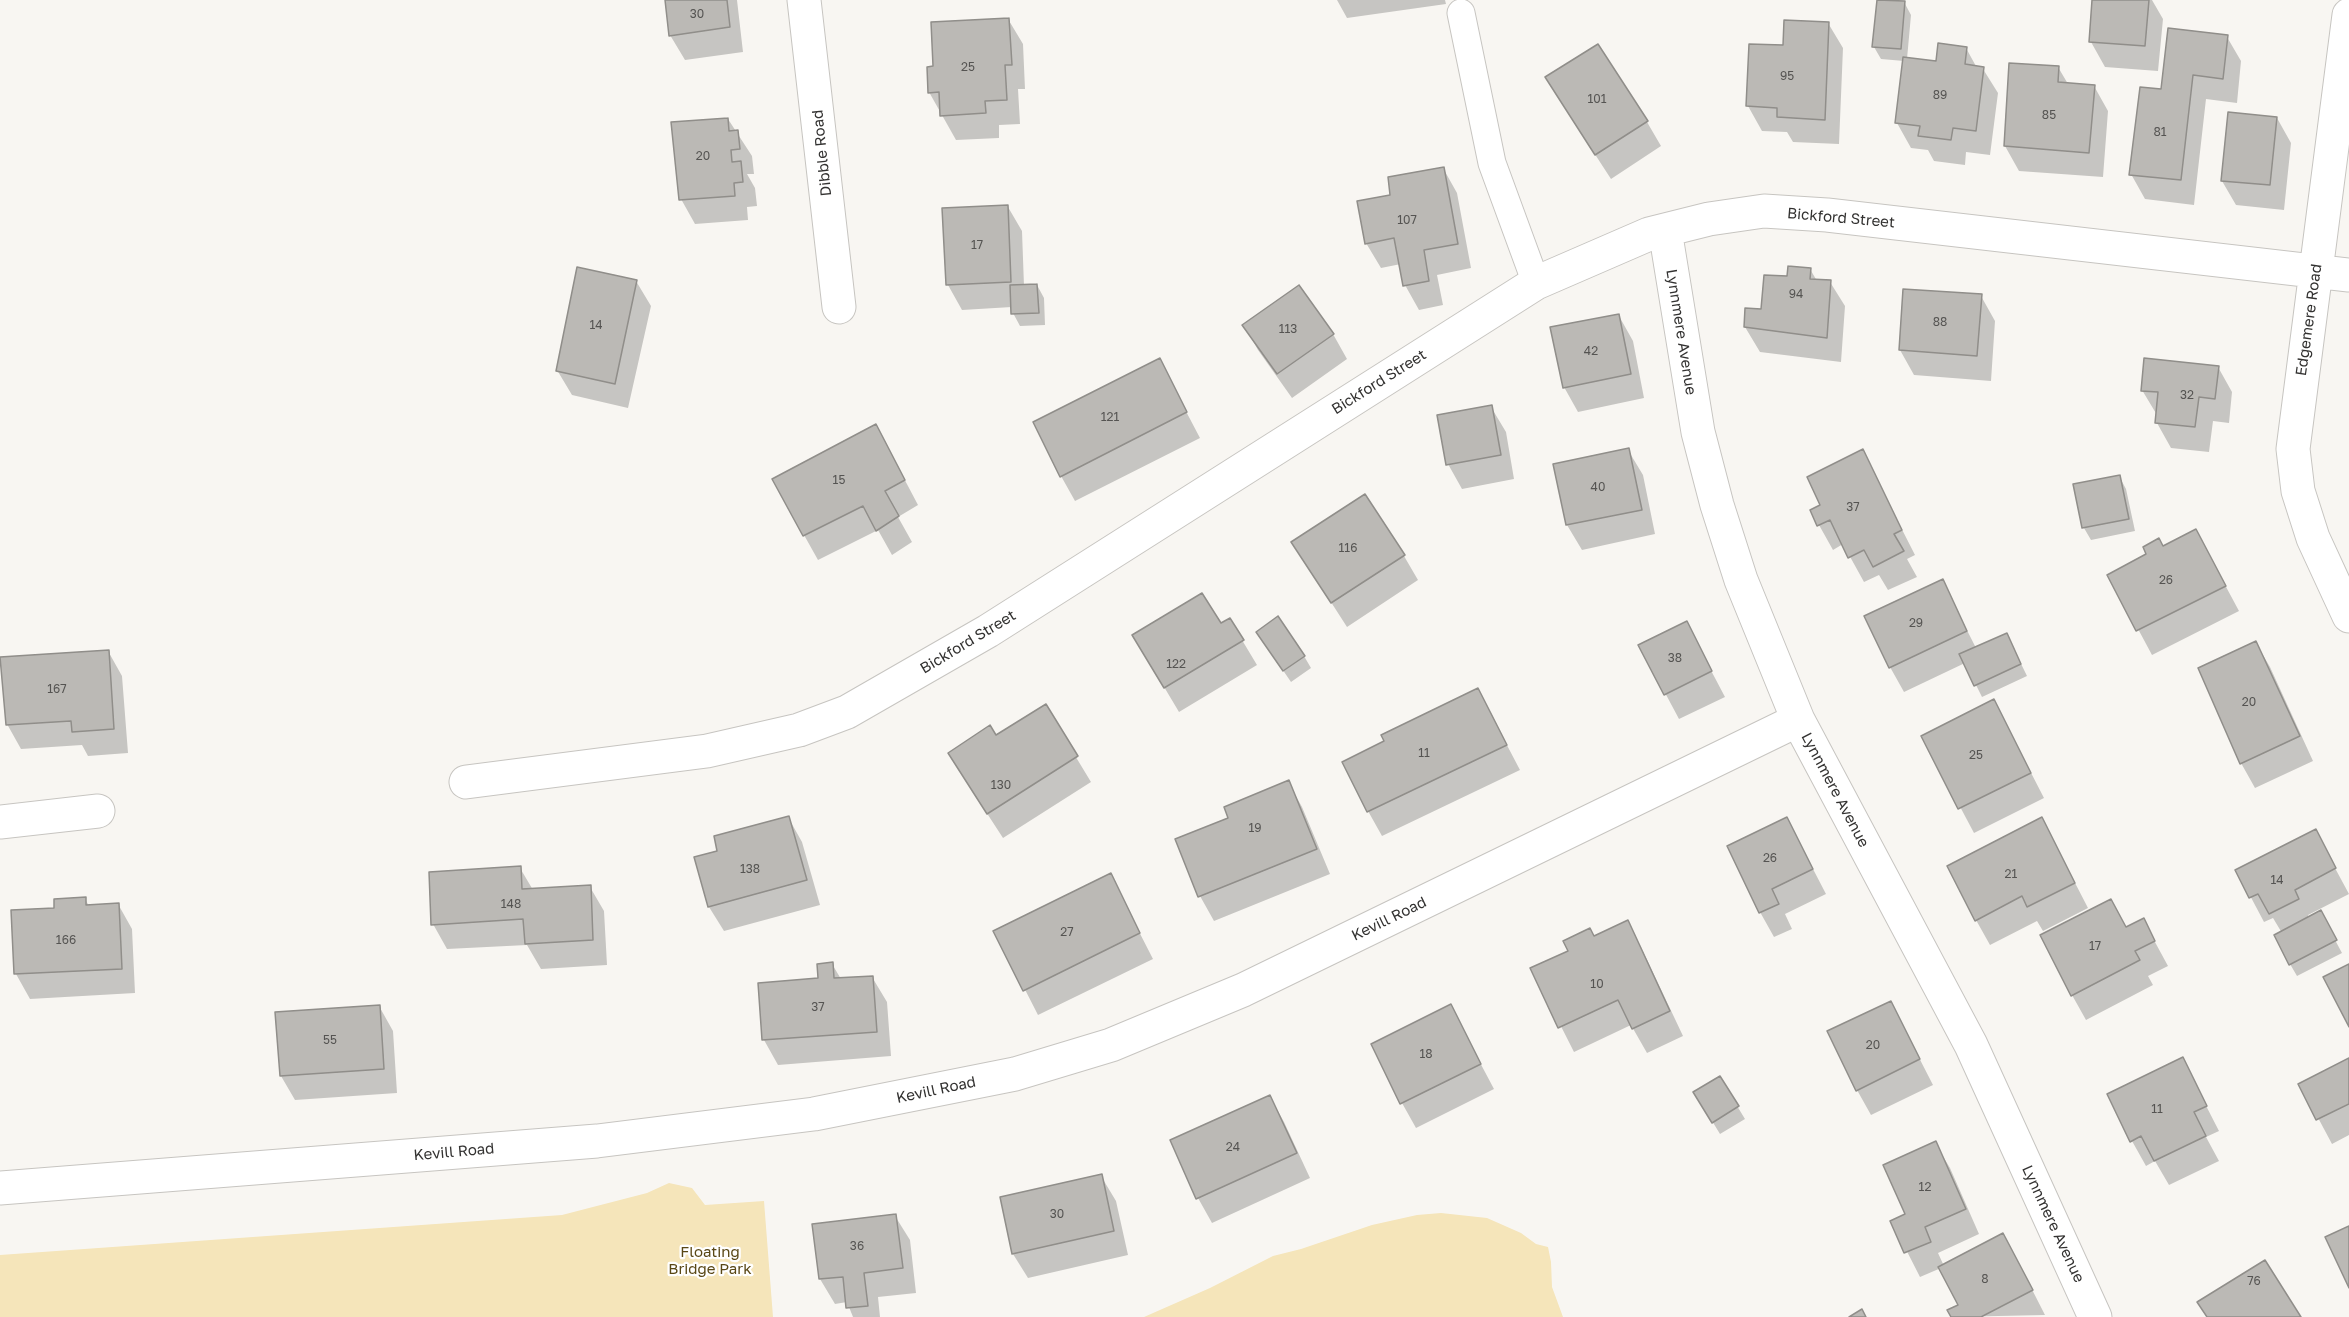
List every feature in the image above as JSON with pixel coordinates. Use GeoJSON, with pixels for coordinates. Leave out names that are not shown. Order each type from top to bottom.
{"type":"FeatureCollection","features":[{"type":"Feature","properties":{"kind":"street","name":"Dibble Road"},"geometry":{"type":"LineString","coordinates":[[804,0],[839,307]]}},
{"type":"Feature","properties":{"kind":"street","name":"Edgemere Road"},"geometry":{"type":"LineString","coordinates":[[2349,15],[2293,449],[2298,491],[2313,538],[2349,616]]}},
{"type":"Feature","properties":{"kind":"street","name":"Bickford Street"},"geometry":{"type":"LineString","coordinates":[[466,782],[707,751],[760,741],[799,730],[847,712],[988,631],[1536,283],[1610,250],[1709,219],[1764,211],[1827,215],[2349,275]]}},
{"type":"Feature","properties":{"kind":"street","name":"Lynnmere Avenue"},"geometry":{"type":"LineString","coordinates":[[1665,231],[1698,432],[1717,505],[1741,580],[1798,720],[1971,1045],[2096,1317]]}},
{"type":"Feature","properties":{"kind":"street","name":"Kevill Road"},"geometry":{"type":"LineString","coordinates":[[0,1188],[597,1141],[814,1114],[1015,1074],[1111,1045],[1243,990],[1798,720]]}},
{"type":"Feature","properties":{"kind":"street"},"geometry":{"type":"LineString","coordinates":[[0,822],[98,811]]}},
{"type":"Feature","properties":{"kind":"lane"},"geometry":{"type":"LineString","coordinates":[[1461,14],[1492,163],[1536,283]]}},
{"type":"Feature","properties":{"kind":"green space","name":"Floating Bridge Park"},"geometry":{"type":"Polygon","coordinates":[[[669,1183],[692,1188],[705,1205],[764,1201],[773,1317],[0,1317],[0,1255],[562,1215],[647,1193],[669,1183]]]}},
{"type":"Feature","properties":{"kind":"green space"},"geometry":{"type":"Polygon","coordinates":[[[1441,1213],[1487,1218],[1521,1233],[1536,1244],[1548,1247],[1552,1287],[1563,1317],[1144,1317],[1210,1288],[1273,1256],[1372,1225],[1417,1215],[1441,1213]]]}},
{"type":"Feature","properties":{"kind":"building"},"geometry":{"type":"Polygon","coordinates":[[[665,0],[727,0],[730,27],[669,36],[665,0]]]}},
{"type":"Feature","properties":{"kind":"building"},"geometry":{"type":"Polygon","coordinates":[[[1877,0],[1905,1],[1901,49],[1872,47],[1877,0]]]}},
{"type":"Feature","properties":{"kind":"building"},"geometry":{"type":"Polygon","coordinates":[[[2092,0],[2149,0],[2145,46],[2089,42],[2092,0]]]}},
{"type":"Feature","properties":{"kind":"building"},"geometry":{"type":"Polygon","coordinates":[[[1009,18],[1012,65],[1005,65],[1007,100],[985,101],[986,113],[940,116],[939,92],[928,93],[927,67],[933,66],[931,22],[1009,18]]]}},
{"type":"Feature","properties":{"kind":"building"},"geometry":{"type":"Polygon","coordinates":[[[1784,20],[1829,22],[1825,120],[1777,117],[1777,108],[1746,106],[1749,44],[1783,45],[1784,20]]]}},
{"type":"Feature","properties":{"kind":"building"},"geometry":{"type":"Polygon","coordinates":[[[2168,28],[2228,35],[2223,79],[2193,75],[2181,180],[2129,175],[2140,87],[2161,89],[2168,28]]]}},
{"type":"Feature","properties":{"kind":"building"},"geometry":{"type":"Polygon","coordinates":[[[1938,43],[1967,47],[1965,64],[1984,67],[1976,131],[1953,128],[1951,140],[1918,136],[1920,126],[1895,123],[1903,57],[1936,61],[1938,43]]]}},
{"type":"Feature","properties":{"kind":"building"},"geometry":{"type":"Polygon","coordinates":[[[1598,44],[1648,121],[1595,155],[1545,77],[1598,44]]]}},
{"type":"Feature","properties":{"kind":"building"},"geometry":{"type":"Polygon","coordinates":[[[2009,63],[2059,66],[2058,82],[2095,85],[2089,153],[2004,146],[2009,63]]]}},
{"type":"Feature","properties":{"kind":"building"},"geometry":{"type":"Polygon","coordinates":[[[2228,112],[2277,117],[2270,185],[2221,181],[2228,112]]]}},
{"type":"Feature","properties":{"kind":"building"},"geometry":{"type":"Polygon","coordinates":[[[728,118],[729,131],[738,130],[740,149],[731,150],[732,162],[741,161],[743,182],[734,183],[735,196],[679,200],[671,122],[728,118]]]}},
{"type":"Feature","properties":{"kind":"building"},"geometry":{"type":"Polygon","coordinates":[[[1444,167],[1458,244],[1424,250],[1429,281],[1403,286],[1394,238],[1365,244],[1357,201],[1390,195],[1388,177],[1444,167]]]}},
{"type":"Feature","properties":{"kind":"building"},"geometry":{"type":"Polygon","coordinates":[[[1008,205],[1011,282],[946,285],[942,208],[1008,205]]]}},
{"type":"Feature","properties":{"kind":"building"},"geometry":{"type":"Polygon","coordinates":[[[1788,266],[1811,268],[1810,279],[1831,280],[1827,338],[1744,327],[1745,308],[1761,309],[1764,275],[1787,276],[1788,266]]]}},
{"type":"Feature","properties":{"kind":"building"},"geometry":{"type":"Polygon","coordinates":[[[577,267],[637,280],[615,384],[556,371],[577,267]]]}},
{"type":"Feature","properties":{"kind":"building"},"geometry":{"type":"Polygon","coordinates":[[[1037,284],[1039,313],[1011,314],[1010,285],[1037,284]]]}},
{"type":"Feature","properties":{"kind":"building"},"geometry":{"type":"Polygon","coordinates":[[[1299,285],[1334,334],[1277,374],[1242,325],[1299,285]]]}},
{"type":"Feature","properties":{"kind":"building"},"geometry":{"type":"Polygon","coordinates":[[[1903,289],[1982,294],[1977,356],[1899,350],[1903,289]]]}},
{"type":"Feature","properties":{"kind":"building"},"geometry":{"type":"Polygon","coordinates":[[[1619,314],[1631,374],[1563,388],[1550,327],[1619,314]]]}},
{"type":"Feature","properties":{"kind":"building"},"geometry":{"type":"Polygon","coordinates":[[[1160,358],[1187,412],[1060,477],[1033,422],[1160,358]]]}},
{"type":"Feature","properties":{"kind":"building"},"geometry":{"type":"Polygon","coordinates":[[[2144,358],[2219,366],[2215,399],[2199,397],[2195,427],[2155,423],[2158,392],[2141,391],[2144,358]]]}},
{"type":"Feature","properties":{"kind":"building"},"geometry":{"type":"Polygon","coordinates":[[[1492,405],[1501,455],[1446,465],[1437,415],[1492,405]]]}},
{"type":"Feature","properties":{"kind":"building"},"geometry":{"type":"Polygon","coordinates":[[[876,424],[905,480],[885,491],[899,516],[876,531],[863,506],[803,536],[772,479],[876,424]]]}},
{"type":"Feature","properties":{"kind":"building"},"geometry":{"type":"Polygon","coordinates":[[[1629,448],[1642,510],[1566,525],[1553,464],[1629,448]]]}},
{"type":"Feature","properties":{"kind":"building"},"geometry":{"type":"Polygon","coordinates":[[[1863,449],[1902,530],[1894,534],[1904,551],[1873,567],[1864,550],[1848,558],[1830,520],[1817,526],[1810,510],[1820,505],[1807,477],[1863,449]]]}},
{"type":"Feature","properties":{"kind":"building"},"geometry":{"type":"Polygon","coordinates":[[[2120,475],[2129,519],[2082,528],[2073,484],[2120,475]]]}},
{"type":"Feature","properties":{"kind":"building"},"geometry":{"type":"Polygon","coordinates":[[[1365,494],[1405,555],[1331,603],[1291,542],[1365,494]]]}},
{"type":"Feature","properties":{"kind":"building"},"geometry":{"type":"Polygon","coordinates":[[[2196,529],[2226,586],[2136,631],[2107,575],[2146,554],[2143,547],[2159,538],[2163,546],[2196,529]]]}},
{"type":"Feature","properties":{"kind":"building"},"geometry":{"type":"Polygon","coordinates":[[[1943,579],[1967,631],[1889,668],[1864,616],[1943,579]]]}},
{"type":"Feature","properties":{"kind":"building"},"geometry":{"type":"Polygon","coordinates":[[[1202,593],[1221,623],[1230,618],[1244,640],[1164,688],[1132,635],[1202,593]]]}},
{"type":"Feature","properties":{"kind":"building"},"geometry":{"type":"Polygon","coordinates":[[[1278,616],[1305,656],[1283,671],[1256,632],[1278,616]]]}},
{"type":"Feature","properties":{"kind":"building"},"geometry":{"type":"Polygon","coordinates":[[[1687,621],[1712,671],[1664,695],[1638,645],[1687,621]]]}},
{"type":"Feature","properties":{"kind":"building"},"geometry":{"type":"Polygon","coordinates":[[[2007,633],[2021,664],[1974,686],[1959,654],[2007,633]]]}},
{"type":"Feature","properties":{"kind":"building"},"geometry":{"type":"Polygon","coordinates":[[[2256,641],[2300,736],[2240,764],[2198,668],[2256,641]]]}},
{"type":"Feature","properties":{"kind":"building"},"geometry":{"type":"Polygon","coordinates":[[[109,650],[114,729],[72,732],[71,721],[6,725],[0,657],[109,650]]]}},
{"type":"Feature","properties":{"kind":"building"},"geometry":{"type":"Polygon","coordinates":[[[1478,688],[1507,745],[1367,812],[1342,762],[1384,741],[1381,735],[1478,688]]]}},
{"type":"Feature","properties":{"kind":"building"},"geometry":{"type":"Polygon","coordinates":[[[1994,699],[2031,773],[1958,809],[1921,736],[1994,699]]]}},
{"type":"Feature","properties":{"kind":"building"},"geometry":{"type":"Polygon","coordinates":[[[1046,704],[1078,756],[987,814],[948,753],[990,725],[996,735],[1046,704]]]}},
{"type":"Feature","properties":{"kind":"building"},"geometry":{"type":"Polygon","coordinates":[[[1289,780],[1317,849],[1198,897],[1175,839],[1228,818],[1224,807],[1289,780]]]}},
{"type":"Feature","properties":{"kind":"building"},"geometry":{"type":"Polygon","coordinates":[[[789,816],[807,880],[708,907],[694,857],[717,851],[714,836],[789,816]]]}},
{"type":"Feature","properties":{"kind":"building"},"geometry":{"type":"Polygon","coordinates":[[[1787,817],[1813,869],[1772,889],[1779,904],[1759,913],[1727,846],[1787,817]]]}},
{"type":"Feature","properties":{"kind":"building"},"geometry":{"type":"Polygon","coordinates":[[[2042,817],[2075,883],[2027,907],[2022,896],[1975,921],[1947,866],[2042,817]]]}},
{"type":"Feature","properties":{"kind":"building"},"geometry":{"type":"Polygon","coordinates":[[[2316,829],[2336,868],[2295,890],[2299,899],[2269,914],[2258,894],[2249,898],[2235,870],[2316,829]]]}},
{"type":"Feature","properties":{"kind":"building"},"geometry":{"type":"Polygon","coordinates":[[[521,866],[522,889],[591,885],[593,940],[525,944],[523,919],[431,925],[429,872],[521,866]]]}},
{"type":"Feature","properties":{"kind":"building"},"geometry":{"type":"Polygon","coordinates":[[[1111,873],[1140,933],[1023,991],[993,931],[1111,873]]]}},
{"type":"Feature","properties":{"kind":"building"},"geometry":{"type":"Polygon","coordinates":[[[86,897],[86,905],[119,903],[122,969],[14,974],[11,910],[54,908],[54,899],[86,897]]]}},
{"type":"Feature","properties":{"kind":"building"},"geometry":{"type":"Polygon","coordinates":[[[2111,899],[2126,927],[2144,918],[2155,941],[2135,951],[2140,960],[2071,996],[2040,935],[2111,899]]]}},
{"type":"Feature","properties":{"kind":"building"},"geometry":{"type":"Polygon","coordinates":[[[2321,910],[2337,940],[2289,965],[2274,935],[2321,910]]]}},
{"type":"Feature","properties":{"kind":"building"},"geometry":{"type":"Polygon","coordinates":[[[1628,920],[1670,1011],[1632,1029],[1618,1000],[1558,1028],[1530,968],[1568,951],[1563,941],[1590,928],[1594,936],[1628,920]]]}},
{"type":"Feature","properties":{"kind":"building"},"geometry":{"type":"Polygon","coordinates":[[[833,962],[834,978],[873,976],[877,1032],[762,1040],[758,983],[818,978],[817,964],[833,962]]]}},
{"type":"Feature","properties":{"kind":"building"},"geometry":{"type":"Polygon","coordinates":[[[2349,964],[2349,1027],[2323,977],[2349,964]]]}},
{"type":"Feature","properties":{"kind":"building"},"geometry":{"type":"Polygon","coordinates":[[[1891,1001],[1920,1059],[1856,1091],[1827,1031],[1891,1001]]]}},
{"type":"Feature","properties":{"kind":"building"},"geometry":{"type":"Polygon","coordinates":[[[1451,1004],[1481,1064],[1400,1104],[1371,1044],[1451,1004]]]}},
{"type":"Feature","properties":{"kind":"building"},"geometry":{"type":"Polygon","coordinates":[[[380,1005],[384,1069],[280,1076],[275,1012],[380,1005]]]}},
{"type":"Feature","properties":{"kind":"building"},"geometry":{"type":"Polygon","coordinates":[[[2183,1057],[2207,1106],[2194,1112],[2206,1136],[2154,1161],[2141,1136],[2130,1142],[2107,1094],[2183,1057]]]}},
{"type":"Feature","properties":{"kind":"building"},"geometry":{"type":"Polygon","coordinates":[[[2349,1058],[2349,1104],[2316,1120],[2298,1084],[2349,1058]]]}},
{"type":"Feature","properties":{"kind":"building"},"geometry":{"type":"Polygon","coordinates":[[[1720,1076],[1739,1106],[1712,1123],[1693,1092],[1720,1076]]]}},
{"type":"Feature","properties":{"kind":"building"},"geometry":{"type":"Polygon","coordinates":[[[1270,1095],[1297,1153],[1196,1199],[1170,1140],[1270,1095]]]}},
{"type":"Feature","properties":{"kind":"building"},"geometry":{"type":"Polygon","coordinates":[[[1936,1141],[1966,1209],[1925,1227],[1931,1242],[1904,1253],[1890,1221],[1905,1214],[1883,1165],[1936,1141]]]}},
{"type":"Feature","properties":{"kind":"building"},"geometry":{"type":"Polygon","coordinates":[[[1102,1174],[1114,1231],[1012,1254],[1000,1197],[1102,1174]]]}},
{"type":"Feature","properties":{"kind":"building"},"geometry":{"type":"Polygon","coordinates":[[[896,1214],[903,1268],[864,1273],[868,1306],[846,1308],[843,1277],[819,1279],[812,1224],[896,1214]]]}},
{"type":"Feature","properties":{"kind":"building"},"geometry":{"type":"Polygon","coordinates":[[[2349,1226],[2349,1288],[2325,1237],[2349,1226]]]}},
{"type":"Feature","properties":{"kind":"building"},"geometry":{"type":"Polygon","coordinates":[[[2003,1233],[2033,1290],[1981,1317],[1951,1317],[1947,1310],[1958,1305],[1938,1267],[2003,1233]]]}},
{"type":"Feature","properties":{"kind":"building"},"geometry":{"type":"Polygon","coordinates":[[[2265,1260],[2301,1317],[2207,1317],[2197,1302],[2265,1260]]]}},
{"type":"Feature","properties":{"kind":"building"},"geometry":{"type":"Polygon","coordinates":[[[1862,1309],[1866,1317],[1849,1317],[1862,1309]]]}}]}
